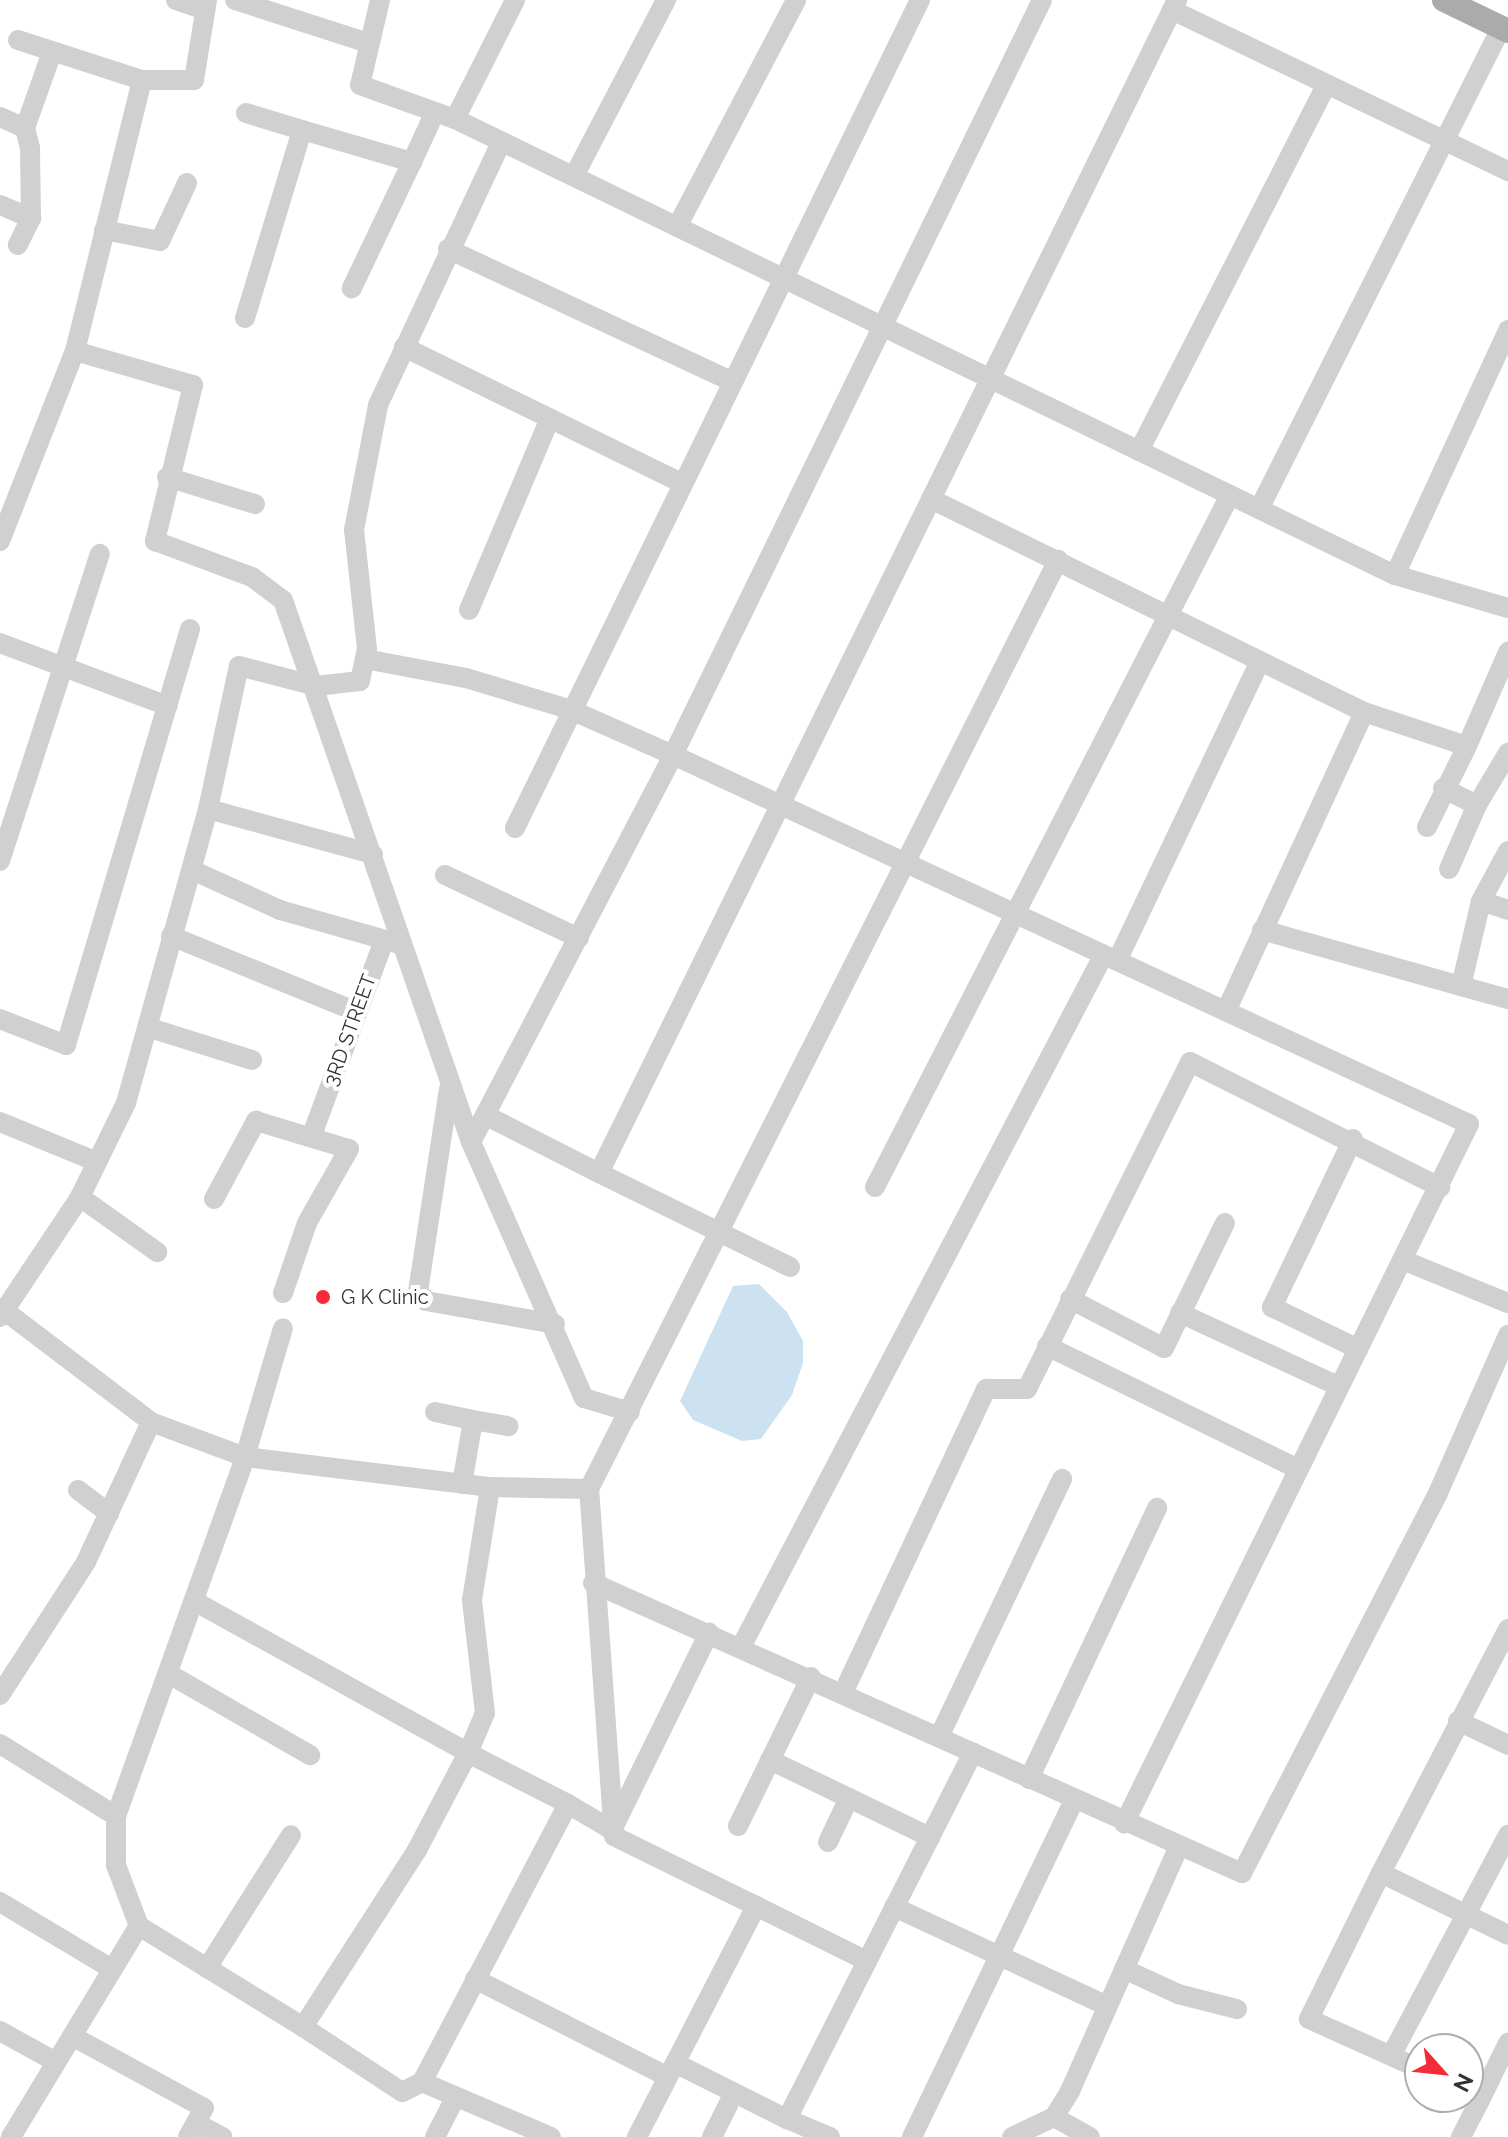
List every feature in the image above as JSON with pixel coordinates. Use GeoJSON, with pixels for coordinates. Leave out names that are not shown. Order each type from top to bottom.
{"type":"FeatureCollection","features":[{"type":"Feature","properties":{"kind":"main road"},"geometry":{"type":"LineString","coordinates":[[1444,0],[1479,8],[1504,29]]}},
{"type":"Feature","properties":{"kind":"street"},"geometry":{"type":"LineString","coordinates":[[18,40],[142,80],[194,80],[206,5],[176,0]]}},
{"type":"Feature","properties":{"kind":"street"},"geometry":{"type":"LineString","coordinates":[[235,0],[368,43]]}},
{"type":"Feature","properties":{"kind":"street"},"geometry":{"type":"LineString","coordinates":[[380,0],[360,85],[455,119],[500,144],[574,176],[1395,575],[1508,608]]}},
{"type":"Feature","properties":{"kind":"street"},"geometry":{"type":"LineString","coordinates":[[455,119],[515,0]]}},
{"type":"Feature","properties":{"kind":"street"},"geometry":{"type":"LineString","coordinates":[[574,176],[666,0]]}},
{"type":"Feature","properties":{"kind":"street"},"geometry":{"type":"LineString","coordinates":[[677,227],[796,0]]}},
{"type":"Feature","properties":{"kind":"street"},"geometry":{"type":"LineString","coordinates":[[515,828],[679,482],[784,278],[920,0]]}},
{"type":"Feature","properties":{"kind":"street"},"geometry":{"type":"LineString","coordinates":[[471,1142],[673,755],[1042,0]]}},
{"type":"Feature","properties":{"kind":"street"},"geometry":{"type":"LineString","coordinates":[[599,1173],[777,801],[931,499],[1174,5],[1325,87],[1508,171]]}},
{"type":"Feature","properties":{"kind":"street"},"geometry":{"type":"LineString","coordinates":[[1259,509],[1504,29]]}},
{"type":"Feature","properties":{"kind":"street"},"geometry":{"type":"LineString","coordinates":[[18,245],[31,218],[12,123],[52,52]]}},
{"type":"Feature","properties":{"kind":"street"},"geometry":{"type":"LineString","coordinates":[[0,541],[75,351],[142,80]]}},
{"type":"Feature","properties":{"kind":"street"},"geometry":{"type":"LineString","coordinates":[[1139,451],[1325,87]]}},
{"type":"Feature","properties":{"kind":"street"},"geometry":{"type":"LineString","coordinates":[[352,288],[435,112]]}},
{"type":"Feature","properties":{"kind":"street"},"geometry":{"type":"LineString","coordinates":[[246,113],[412,162]]}},
{"type":"Feature","properties":{"kind":"street"},"geometry":{"type":"LineString","coordinates":[[245,318],[302,130]]}},
{"type":"Feature","properties":{"kind":"street"},"geometry":{"type":"LineString","coordinates":[[500,144],[448,249],[378,405],[354,530],[365,659],[360,681],[316,686],[239,666],[208,809],[171,936],[150,1028],[80,1197],[3,1314],[151,1422],[245,1457],[490,1487],[589,1489]]}},
{"type":"Feature","properties":{"kind":"street"},"geometry":{"type":"LineString","coordinates":[[104,230],[160,241],[187,183]]}},
{"type":"Feature","properties":{"kind":"street"},"geometry":{"type":"LineString","coordinates":[[0,205],[31,218]]}},
{"type":"Feature","properties":{"kind":"street"},"geometry":{"type":"LineString","coordinates":[[448,249],[731,381]]}},
{"type":"Feature","properties":{"kind":"street"},"geometry":{"type":"LineString","coordinates":[[1395,575],[1508,330]]}},
{"type":"Feature","properties":{"kind":"street"},"geometry":{"type":"LineString","coordinates":[[404,347],[679,482]]}},
{"type":"Feature","properties":{"kind":"street"},"geometry":{"type":"LineString","coordinates":[[75,351],[193,385],[167,477],[155,541],[272,586],[316,686],[373,854],[392,942],[471,1142],[555,1324],[584,1398],[630,1412]]}},
{"type":"Feature","properties":{"kind":"street"},"geometry":{"type":"LineString","coordinates":[[469,610],[550,418]]}},
{"type":"Feature","properties":{"kind":"street"},"geometry":{"type":"LineString","coordinates":[[167,477],[255,504]]}},
{"type":"Feature","properties":{"kind":"street"},"geometry":{"type":"LineString","coordinates":[[875,1187],[1230,495]]}},
{"type":"Feature","properties":{"kind":"street"},"geometry":{"type":"LineString","coordinates":[[931,499],[1364,712],[1467,746]]}},
{"type":"Feature","properties":{"kind":"street"},"geometry":{"type":"LineString","coordinates":[[0,861],[100,554]]}},
{"type":"Feature","properties":{"kind":"street"},"geometry":{"type":"LineString","coordinates":[[612,1830],[589,1489],[722,1235],[901,864],[1058,560]]}},
{"type":"Feature","properties":{"kind":"street"},"geometry":{"type":"LineString","coordinates":[[0,1019],[66,1045],[190,629]]}},
{"type":"Feature","properties":{"kind":"street"},"geometry":{"type":"LineString","coordinates":[[0,643],[63,671],[168,706]]}},
{"type":"Feature","properties":{"kind":"street"},"geometry":{"type":"LineString","coordinates":[[1427,827],[1508,652]]}},
{"type":"Feature","properties":{"kind":"street"},"geometry":{"type":"LineString","coordinates":[[365,659],[466,678],[569,709],[777,801],[901,864],[1469,1124],[1405,1261],[1338,1386],[1124,1824]]}},
{"type":"Feature","properties":{"kind":"street"},"geometry":{"type":"LineString","coordinates":[[741,1647],[1110,958],[1260,661]]}},
{"type":"Feature","properties":{"kind":"street"},"geometry":{"type":"LineString","coordinates":[[1226,1011],[1364,712]]}},
{"type":"Feature","properties":{"kind":"street"},"geometry":{"type":"LineString","coordinates":[[1449,869],[1477,805],[1508,753]]}},
{"type":"Feature","properties":{"kind":"street"},"geometry":{"type":"LineString","coordinates":[[1443,788],[1477,805]]}},
{"type":"Feature","properties":{"kind":"street"},"geometry":{"type":"LineString","coordinates":[[208,809],[373,854]]}},
{"type":"Feature","properties":{"kind":"street"},"geometry":{"type":"LineString","coordinates":[[1461,986],[1481,901],[1508,851]]}},
{"type":"Feature","properties":{"kind":"street"},"geometry":{"type":"LineString","coordinates":[[192,870],[280,910],[392,942]]}},
{"type":"Feature","properties":{"kind":"street"},"geometry":{"type":"LineString","coordinates":[[445,875],[579,938]]}},
{"type":"Feature","properties":{"kind":"street"},"geometry":{"type":"LineString","coordinates":[[1481,901],[1508,910]]}},
{"type":"Feature","properties":{"kind":"street"},"geometry":{"type":"LineString","coordinates":[[1262,930],[1508,999]]}},
{"type":"Feature","properties":{"kind":"street"},"geometry":{"type":"LineString","coordinates":[[171,936],[357,1012]]}},
{"type":"Feature","properties":{"kind":"street","name":"3RD STREET"},"geometry":{"type":"LineString","coordinates":[[312,1135],[357,1012],[392,942]]}},
{"type":"Feature","properties":{"kind":"street"},"geometry":{"type":"LineString","coordinates":[[150,1028],[252,1060]]}},
{"type":"Feature","properties":{"kind":"street"},"geometry":{"type":"LineString","coordinates":[[844,1691],[986,1389],[1027,1389],[1190,1062],[1353,1139],[1440,1187]]}},
{"type":"Feature","properties":{"kind":"street"},"geometry":{"type":"LineString","coordinates":[[449,1089],[418,1291],[426,1301],[555,1324]]}},
{"type":"Feature","properties":{"kind":"street"},"geometry":{"type":"LineString","coordinates":[[485,1115],[790,1267]]}},
{"type":"Feature","properties":{"kind":"street"},"geometry":{"type":"LineString","coordinates":[[214,1199],[256,1121],[312,1135],[349,1149],[307,1223],[283,1293]]}},
{"type":"Feature","properties":{"kind":"street"},"geometry":{"type":"LineString","coordinates":[[0,1122],[97,1162]]}},
{"type":"Feature","properties":{"kind":"street"},"geometry":{"type":"LineString","coordinates":[[1353,1139],[1272,1307],[1358,1349]]}},
{"type":"Feature","properties":{"kind":"street"},"geometry":{"type":"LineString","coordinates":[[80,1197],[157,1252]]}},
{"type":"Feature","properties":{"kind":"street"},"geometry":{"type":"LineString","coordinates":[[1070,1299],[1164,1348],[1225,1223]]}},
{"type":"Feature","properties":{"kind":"street"},"geometry":{"type":"LineString","coordinates":[[1405,1261],[1508,1303]]}},
{"type":"Feature","properties":{"kind":"street"},"geometry":{"type":"LineString","coordinates":[[1180,1313],[1338,1386]]}},
{"type":"Feature","properties":{"kind":"street"},"geometry":{"type":"LineString","coordinates":[[283,1328],[245,1457],[196,1602],[116,1816],[116,1865],[139,1926],[402,2092],[422,2082],[568,1804]]}},
{"type":"Feature","properties":{"kind":"street"},"geometry":{"type":"LineString","coordinates":[[593,1583],[844,1691],[1074,1801],[1231,1871],[1252,1866],[1508,1335]]}},
{"type":"Feature","properties":{"kind":"street"},"geometry":{"type":"LineString","coordinates":[[1047,1346],[1298,1469]]}},
{"type":"Feature","properties":{"kind":"street"},"geometry":{"type":"LineString","coordinates":[[435,1412],[508,1426]]}},
{"type":"Feature","properties":{"kind":"street"},"geometry":{"type":"LineString","coordinates":[[462,1484],[473,1420]]}},
{"type":"Feature","properties":{"kind":"street"},"geometry":{"type":"LineString","coordinates":[[0,1695],[41,1638],[109,1513],[151,1422]]}},
{"type":"Feature","properties":{"kind":"street"},"geometry":{"type":"LineString","coordinates":[[939,1737],[1062,1479]]}},
{"type":"Feature","properties":{"kind":"street"},"geometry":{"type":"LineString","coordinates":[[303,2027],[417,1850],[468,1753],[485,1713],[472,1600],[490,1487]]}},
{"type":"Feature","properties":{"kind":"street"},"geometry":{"type":"LineString","coordinates":[[78,1490],[109,1513]]}},
{"type":"Feature","properties":{"kind":"street"},"geometry":{"type":"LineString","coordinates":[[1029,1779],[1157,1508]]}},
{"type":"Feature","properties":{"kind":"street"},"geometry":{"type":"LineString","coordinates":[[196,1602],[468,1753],[568,1804],[612,1830],[626,1845],[867,1961]]}},
{"type":"Feature","properties":{"kind":"street"},"geometry":{"type":"LineString","coordinates":[[1404,2060],[1309,2019],[1458,1721],[1508,1629]]}},
{"type":"Feature","properties":{"kind":"street"},"geometry":{"type":"LineString","coordinates":[[612,1830],[709,1633]]}},
{"type":"Feature","properties":{"kind":"street"},"geometry":{"type":"LineString","coordinates":[[169,1674],[310,1755]]}},
{"type":"Feature","properties":{"kind":"street"},"geometry":{"type":"LineString","coordinates":[[738,1826],[811,1677]]}},
{"type":"Feature","properties":{"kind":"street"},"geometry":{"type":"LineString","coordinates":[[1458,1721],[1508,1745]]}},
{"type":"Feature","properties":{"kind":"street"},"geometry":{"type":"LineString","coordinates":[[0,1744],[116,1816]]}},
{"type":"Feature","properties":{"kind":"street"},"geometry":{"type":"LineString","coordinates":[[787,2119],[973,1753]]}},
{"type":"Feature","properties":{"kind":"street"},"geometry":{"type":"LineString","coordinates":[[770,1760],[930,1837]]}},
{"type":"Feature","properties":{"kind":"street"},"geometry":{"type":"LineString","coordinates":[[828,1842],[849,1798]]}},
{"type":"Feature","properties":{"kind":"street"},"geometry":{"type":"LineString","coordinates":[[912,2137],[1074,1801]]}},
{"type":"Feature","properties":{"kind":"street"},"geometry":{"type":"LineString","coordinates":[[207,1968],[291,1835]]}},
{"type":"Feature","properties":{"kind":"street"},"geometry":{"type":"LineString","coordinates":[[1392,2054],[1508,1835]]}},
{"type":"Feature","properties":{"kind":"street"},"geometry":{"type":"LineString","coordinates":[[1012,2137],[1054,2117],[1179,1846]]}},
{"type":"Feature","properties":{"kind":"street"},"geometry":{"type":"LineString","coordinates":[[1381,1873],[1508,1935]]}},
{"type":"Feature","properties":{"kind":"street"},"geometry":{"type":"LineString","coordinates":[[0,1902],[112,1969]]}},
{"type":"Feature","properties":{"kind":"street"},"geometry":{"type":"LineString","coordinates":[[637,2137],[756,1906]]}},
{"type":"Feature","properties":{"kind":"street"},"geometry":{"type":"LineString","coordinates":[[894,1907],[996,1958],[1107,2006]]}},
{"type":"Feature","properties":{"kind":"street"},"geometry":{"type":"LineString","coordinates":[[11,2137],[139,1926]]}},
{"type":"Feature","properties":{"kind":"street"},"geometry":{"type":"LineString","coordinates":[[1124,1969],[1178,1994],[1237,2009]]}},
{"type":"Feature","properties":{"kind":"street"},"geometry":{"type":"LineString","coordinates":[[475,1979],[671,2070],[734,2093],[830,2137]]}},
{"type":"Feature","properties":{"kind":"street"},"geometry":{"type":"LineString","coordinates":[[0,2031],[56,2062]]}},
{"type":"Feature","properties":{"kind":"street"},"geometry":{"type":"LineString","coordinates":[[72,2036],[204,2108],[192,2130],[222,2137]]}},
{"type":"Feature","properties":{"kind":"street"},"geometry":{"type":"LineString","coordinates":[[1484,2082],[1507,2047]]}},
{"type":"Feature","properties":{"kind":"street"},"geometry":{"type":"LineString","coordinates":[[422,2082],[522,2131],[551,2137]]}},
{"type":"Feature","properties":{"kind":"street"},"geometry":{"type":"LineString","coordinates":[[712,2137],[734,2093]]}},
{"type":"Feature","properties":{"kind":"street"},"geometry":{"type":"LineString","coordinates":[[435,2137],[455,2098]]}},
{"type":"Feature","properties":{"kind":"street"},"geometry":{"type":"LineString","coordinates":[[1461,2137],[1469,2113]]}},
{"type":"Feature","properties":{"kind":"street"},"geometry":{"type":"LineString","coordinates":[[1054,2117],[1090,2137]]}},
{"type":"Feature","properties":{"kind":"water"},"geometry":{"type":"Polygon","coordinates":[[[759,1284],[787,1312],[803,1341],[803,1363],[792,1395],[761,1439],[742,1441],[693,1420],[680,1401],[733,1286],[759,1284]]]}},
{"type":"Feature","properties":{"kind":"place","name":"G K Clinic"},"geometry":{"type":"Point","coordinates":[323,1297]}}]}
